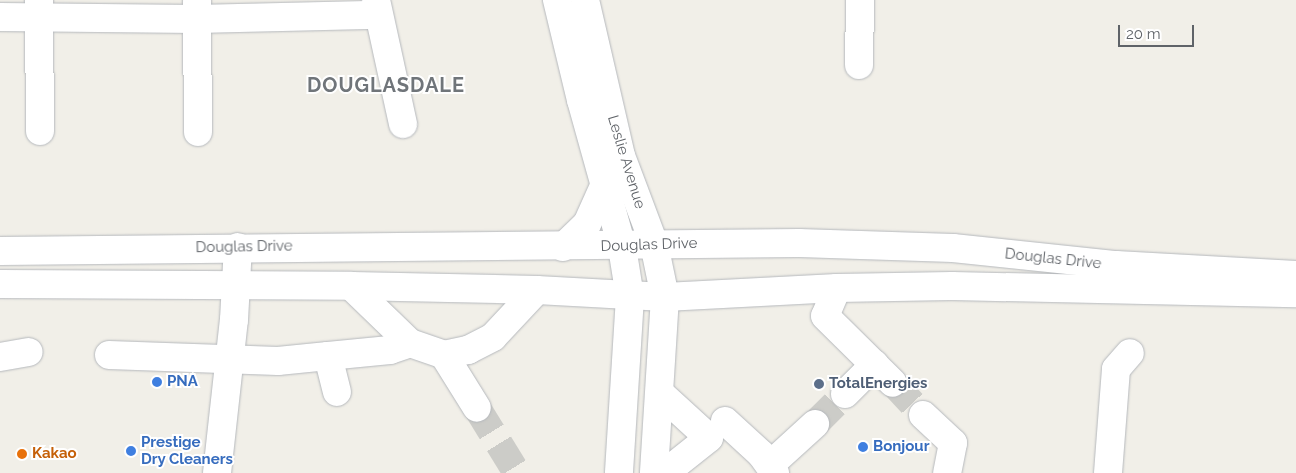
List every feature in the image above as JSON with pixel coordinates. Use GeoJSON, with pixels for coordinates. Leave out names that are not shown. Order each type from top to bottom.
{"type":"FeatureCollection","features":[{"type":"Feature","properties":{"kind":"street","name":"Leslie Avenue"},"geometry":{"type":"LineString","coordinates":[[557,0],[604,186],[622,247],[630,297],[618,473]]}},
{"type":"Feature","properties":{"kind":"street","name":"Leslie Avenue"},"geometry":{"type":"LineString","coordinates":[[584,0],[621,156],[654,244],[664,297],[661,394],[654,473]]}},
{"type":"Feature","properties":{"kind":"street"},"geometry":{"type":"LineString","coordinates":[[859,66],[860,0]]}},
{"type":"Feature","properties":{"kind":"street"},"geometry":{"type":"LineString","coordinates":[[0,17],[39,9],[196,10],[377,7],[392,63],[403,124]]}},
{"type":"Feature","properties":{"kind":"street"},"geometry":{"type":"LineString","coordinates":[[39,9],[40,131]]}},
{"type":"Feature","properties":{"kind":"street"},"geometry":{"type":"LineString","coordinates":[[196,10],[198,132]]}},
{"type":"Feature","properties":{"kind":"street"},"geometry":{"type":"LineString","coordinates":[[563,247],[586,224],[604,186]]}},
{"type":"Feature","properties":{"kind":"street","name":"Douglas Drive"},"geometry":{"type":"LineString","coordinates":[[0,251],[238,247],[622,247],[654,244],[799,243],[953,248],[1116,265],[1296,275]]}},
{"type":"Feature","properties":{"kind":"street"},"geometry":{"type":"LineString","coordinates":[[217,473],[230,358],[238,247]]}},
{"type":"Feature","properties":{"kind":"street","name":"Douglas Drive"},"geometry":{"type":"LineString","coordinates":[[0,284],[351,286],[537,290],[630,297],[837,288],[952,286],[1296,293]]}},
{"type":"Feature","properties":{"kind":"street"},"geometry":{"type":"LineString","coordinates":[[351,286],[410,344],[444,354],[468,350],[493,337],[537,290]]}},
{"type":"Feature","properties":{"kind":"street"},"geometry":{"type":"LineString","coordinates":[[837,288],[825,316],[893,384]]}},
{"type":"Feature","properties":{"kind":"street"},"geometry":{"type":"LineString","coordinates":[[109,355],[278,361],[390,350],[410,344]]}},
{"type":"Feature","properties":{"kind":"street"},"geometry":{"type":"LineString","coordinates":[[0,356],[29,352]]}},
{"type":"Feature","properties":{"kind":"street"},"geometry":{"type":"LineString","coordinates":[[1108,473],[1116,369],[1130,352]]}},
{"type":"Feature","properties":{"kind":"street"},"geometry":{"type":"LineString","coordinates":[[444,354],[477,408]]}},
{"type":"Feature","properties":{"kind":"street"},"geometry":{"type":"LineString","coordinates":[[328,356],[337,392]]}},
{"type":"Feature","properties":{"kind":"street"},"geometry":{"type":"LineString","coordinates":[[845,394],[875,364]]}},
{"type":"Feature","properties":{"kind":"street"},"geometry":{"type":"LineString","coordinates":[[661,394],[709,438],[665,473]]}},
{"type":"Feature","properties":{"kind":"street"},"geometry":{"type":"LineString","coordinates":[[923,415],[953,443],[947,473]]}},
{"type":"Feature","properties":{"kind":"street"},"geometry":{"type":"LineString","coordinates":[[725,422],[773,469],[815,424]]}},
{"type":"Feature","properties":{"kind":"tunnel"},"geometry":{"type":"LineString","coordinates":[[893,383],[923,415]]}},
{"type":"Feature","properties":{"kind":"tunnel"},"geometry":{"type":"LineString","coordinates":[[815,424],[845,394]]}},
{"type":"Feature","properties":{"kind":"tunnel"},"geometry":{"type":"LineString","coordinates":[[477,408],[517,473]]}},
{"type":"Feature","properties":{"kind":"place","name":"PNA"},"geometry":{"type":"Point","coordinates":[157,382]}},
{"type":"Feature","properties":{"kind":"place","name":"TotalEnergies"},"geometry":{"type":"Point","coordinates":[819,384]}},
{"type":"Feature","properties":{"kind":"place","name":"Bonjour"},"geometry":{"type":"Point","coordinates":[863,447]}},
{"type":"Feature","properties":{"kind":"place","name":"Prestige Dry Cleaners"},"geometry":{"type":"Point","coordinates":[131,451]}},
{"type":"Feature","properties":{"kind":"place","name":"Kakao"},"geometry":{"type":"Point","coordinates":[22,454]}},
{"type":"Feature","properties":{"kind":"district","name":"DOUGLASDALE"},"geometry":{"type":"Point","coordinates":[386,85]}}]}
